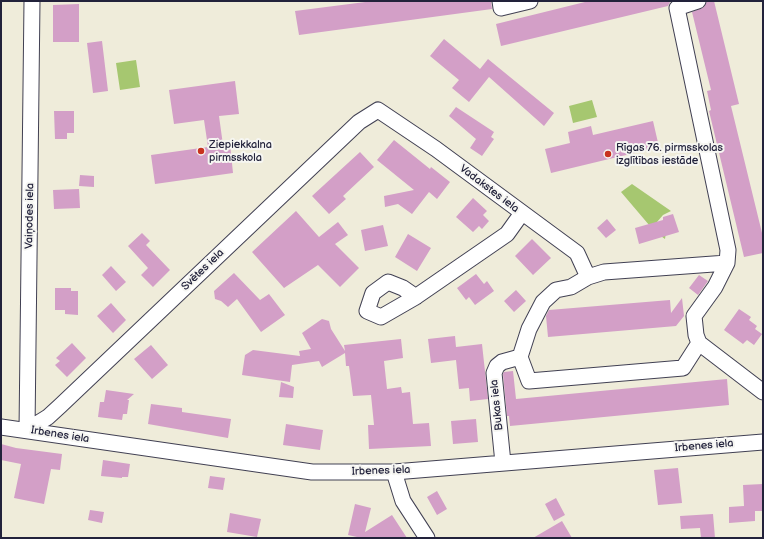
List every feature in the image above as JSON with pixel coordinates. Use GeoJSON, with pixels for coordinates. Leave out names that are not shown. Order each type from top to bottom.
{"type":"FeatureCollection","features":[{"type":"Feature","properties":{"kind":"street","name":"Vaiņodes iela"},"geometry":{"type":"LineString","coordinates":[[27,430],[32,1]]}},
{"type":"Feature","properties":{"kind":"street"},"geometry":{"type":"LineString","coordinates":[[500,1],[501,8],[530,1]]}},
{"type":"Feature","properties":{"kind":"street"},"geometry":{"type":"LineString","coordinates":[[698,1],[677,8],[728,250],[727,263],[715,287],[694,316],[699,343],[763,392]]}},
{"type":"Feature","properties":{"kind":"street","name":"Svētes iela"},"geometry":{"type":"LineString","coordinates":[[27,430],[48,417],[353,127],[378,110]]}},
{"type":"Feature","properties":{"kind":"street","name":"Vadakstes iela"},"geometry":{"type":"LineString","coordinates":[[378,110],[436,149],[577,253],[588,277]]}},
{"type":"Feature","properties":{"kind":"street"},"geometry":{"type":"LineString","coordinates":[[416,297],[507,234],[522,213]]}},
{"type":"Feature","properties":{"kind":"street"},"geometry":{"type":"LineString","coordinates":[[699,343],[683,368],[529,381],[520,358],[529,329],[543,302],[556,290],[571,287],[588,277],[604,272],[727,263]]}},
{"type":"Feature","properties":{"kind":"street","name":"Bukas iela"},"geometry":{"type":"LineString","coordinates":[[503,463],[494,373],[497,366],[502,362],[520,358]]}},
{"type":"Feature","properties":{"kind":"street","name":"Irbenes iela"},"geometry":{"type":"LineString","coordinates":[[1,427],[312,472],[394,472],[763,442]]}},
{"type":"Feature","properties":{"kind":"street"},"geometry":{"type":"LineString","coordinates":[[394,472],[403,501],[427,538]]}},
{"type":"Feature","properties":{"kind":"green space"},"geometry":{"type":"Polygon","coordinates":[[[136,60],[140,87],[120,90],[116,63],[136,60]]]}},
{"type":"Feature","properties":{"kind":"green space"},"geometry":{"type":"Polygon","coordinates":[[[592,100],[597,117],[573,123],[569,106],[592,100]]]}},
{"type":"Feature","properties":{"kind":"green space"},"geometry":{"type":"Polygon","coordinates":[[[632,184],[671,211],[663,215],[657,222],[666,232],[665,239],[655,232],[621,192],[632,184]]]}},
{"type":"Feature","properties":{"kind":"building"},"geometry":{"type":"Polygon","coordinates":[[[373,1],[491,1],[492,9],[299,35],[295,11],[373,1]]]}},
{"type":"Feature","properties":{"kind":"building"},"geometry":{"type":"Polygon","coordinates":[[[589,1],[670,2],[668,6],[501,46],[496,24],[589,1]]]}},
{"type":"Feature","properties":{"kind":"building"},"geometry":{"type":"Polygon","coordinates":[[[707,1],[714,1],[739,104],[731,106],[763,237],[763,253],[744,257],[709,111],[711,110],[707,91],[711,90],[692,12],[704,7],[707,1]]]}},
{"type":"Feature","properties":{"kind":"building"},"geometry":{"type":"Polygon","coordinates":[[[79,4],[79,42],[53,42],[53,5],[79,4]]]}},
{"type":"Feature","properties":{"kind":"building"},"geometry":{"type":"Polygon","coordinates":[[[444,39],[480,69],[488,59],[554,113],[544,126],[489,77],[469,102],[452,88],[459,80],[430,56],[444,39]]]}},
{"type":"Feature","properties":{"kind":"building"},"geometry":{"type":"Polygon","coordinates":[[[102,41],[108,91],[93,93],[87,43],[102,41]]]}},
{"type":"Feature","properties":{"kind":"building"},"geometry":{"type":"Polygon","coordinates":[[[235,81],[239,114],[219,116],[223,145],[230,144],[233,173],[155,184],[151,155],[208,147],[204,120],[174,124],[169,90],[235,81]]]}},
{"type":"Feature","properties":{"kind":"building"},"geometry":{"type":"Polygon","coordinates":[[[456,107],[494,132],[491,137],[494,139],[482,156],[470,148],[476,139],[449,116],[456,107]]]}},
{"type":"Feature","properties":{"kind":"building"},"geometry":{"type":"Polygon","coordinates":[[[54,111],[74,111],[74,133],[67,133],[67,139],[55,139],[54,111]]]}},
{"type":"Feature","properties":{"kind":"building"},"geometry":{"type":"Polygon","coordinates":[[[653,121],[659,147],[551,173],[545,149],[570,143],[568,132],[591,126],[593,135],[653,121]]]}},
{"type":"Feature","properties":{"kind":"building"},"geometry":{"type":"Polygon","coordinates":[[[394,140],[430,169],[431,167],[450,182],[437,199],[429,192],[412,214],[398,204],[385,207],[384,196],[414,190],[377,160],[394,140]]]}},
{"type":"Feature","properties":{"kind":"building"},"geometry":{"type":"Polygon","coordinates":[[[360,152],[374,167],[343,196],[346,199],[329,214],[312,196],[360,152]]]}},
{"type":"Feature","properties":{"kind":"building"},"geometry":{"type":"Polygon","coordinates":[[[80,175],[94,176],[94,187],[79,186],[80,175]]]}},
{"type":"Feature","properties":{"kind":"building"},"geometry":{"type":"Polygon","coordinates":[[[79,189],[80,208],[54,209],[53,190],[79,189]]]}},
{"type":"Feature","properties":{"kind":"building"},"geometry":{"type":"Polygon","coordinates":[[[473,198],[487,211],[483,215],[489,221],[482,229],[479,226],[473,232],[456,217],[473,198]]]}},
{"type":"Feature","properties":{"kind":"building"},"geometry":{"type":"Polygon","coordinates":[[[296,211],[319,237],[338,222],[348,235],[335,244],[359,268],[340,287],[318,265],[284,288],[252,252],[296,211]]]}},
{"type":"Feature","properties":{"kind":"building"},"geometry":{"type":"Polygon","coordinates":[[[673,214],[679,232],[639,244],[635,228],[663,220],[663,217],[673,214]]]}},
{"type":"Feature","properties":{"kind":"building"},"geometry":{"type":"Polygon","coordinates":[[[607,219],[616,230],[606,238],[597,228],[607,219]]]}},
{"type":"Feature","properties":{"kind":"building"},"geometry":{"type":"Polygon","coordinates":[[[383,225],[388,246],[365,251],[361,230],[383,225]]]}},
{"type":"Feature","properties":{"kind":"building"},"geometry":{"type":"Polygon","coordinates":[[[142,233],[150,241],[146,245],[170,270],[153,287],[141,275],[148,268],[128,246],[142,233]]]}},
{"type":"Feature","properties":{"kind":"building"},"geometry":{"type":"Polygon","coordinates":[[[408,234],[431,248],[417,271],[395,257],[408,234]]]}},
{"type":"Feature","properties":{"kind":"building"},"geometry":{"type":"Polygon","coordinates":[[[532,239],[551,258],[533,275],[515,256],[532,239]]]}},
{"type":"Feature","properties":{"kind":"building"},"geometry":{"type":"Polygon","coordinates":[[[111,266],[126,282],[116,291],[102,275],[111,266]]]}},
{"type":"Feature","properties":{"kind":"building"},"geometry":{"type":"Polygon","coordinates":[[[234,273],[260,300],[269,294],[285,315],[261,332],[237,299],[228,307],[221,301],[215,299],[214,291],[234,273]]]}},
{"type":"Feature","properties":{"kind":"building"},"geometry":{"type":"Polygon","coordinates":[[[476,274],[484,284],[487,281],[494,291],[475,305],[469,297],[466,300],[457,288],[476,274]]]}},
{"type":"Feature","properties":{"kind":"building"},"geometry":{"type":"Polygon","coordinates":[[[699,275],[708,281],[698,295],[689,288],[699,275]]]}},
{"type":"Feature","properties":{"kind":"building"},"geometry":{"type":"Polygon","coordinates":[[[55,288],[71,288],[71,291],[78,291],[78,315],[65,314],[65,310],[55,310],[55,288]]]}},
{"type":"Feature","properties":{"kind":"building"},"geometry":{"type":"Polygon","coordinates":[[[516,290],[526,301],[514,312],[504,301],[516,290]]]}},
{"type":"Feature","properties":{"kind":"building"},"geometry":{"type":"Polygon","coordinates":[[[682,298],[684,316],[676,326],[548,337],[546,316],[549,310],[670,300],[671,313],[682,298]]]}},
{"type":"Feature","properties":{"kind":"building"},"geometry":{"type":"Polygon","coordinates":[[[111,303],[126,320],[113,333],[97,316],[111,303]]]}},
{"type":"Feature","properties":{"kind":"building"},"geometry":{"type":"Polygon","coordinates":[[[739,309],[751,317],[749,320],[757,326],[755,329],[762,334],[754,345],[747,340],[743,344],[724,330],[739,309]]]}},
{"type":"Feature","properties":{"kind":"building"},"geometry":{"type":"Polygon","coordinates":[[[322,319],[329,321],[331,329],[345,351],[344,345],[401,339],[403,358],[384,361],[387,389],[401,387],[402,393],[410,392],[413,424],[429,423],[431,446],[369,449],[368,425],[374,425],[371,395],[353,396],[349,366],[346,366],[345,353],[322,367],[319,361],[292,365],[290,382],[242,375],[245,355],[253,350],[300,356],[299,351],[311,349],[302,333],[322,319]]]}},
{"type":"Feature","properties":{"kind":"building"},"geometry":{"type":"Polygon","coordinates":[[[455,336],[456,347],[482,344],[488,399],[470,401],[469,388],[459,389],[456,360],[431,363],[428,339],[455,336]]]}},
{"type":"Feature","properties":{"kind":"building"},"geometry":{"type":"Polygon","coordinates":[[[72,343],[86,358],[67,377],[55,365],[60,361],[56,358],[72,343]]]}},
{"type":"Feature","properties":{"kind":"building"},"geometry":{"type":"Polygon","coordinates":[[[151,345],[168,365],[152,379],[134,359],[151,345]]]}},
{"type":"Feature","properties":{"kind":"building"},"geometry":{"type":"Polygon","coordinates":[[[513,371],[516,399],[727,379],[729,405],[510,426],[509,416],[507,416],[503,374],[504,372],[513,371]]]}},
{"type":"Feature","properties":{"kind":"building"},"geometry":{"type":"Polygon","coordinates":[[[281,382],[294,387],[293,398],[279,397],[281,382]]]}},
{"type":"Feature","properties":{"kind":"building"},"geometry":{"type":"Polygon","coordinates":[[[106,390],[134,394],[127,400],[129,400],[127,414],[123,414],[122,420],[98,417],[100,402],[104,402],[106,390]]]}},
{"type":"Feature","properties":{"kind":"building"},"geometry":{"type":"Polygon","coordinates":[[[151,404],[182,408],[182,412],[231,419],[228,438],[148,424],[151,404]]]}},
{"type":"Feature","properties":{"kind":"building"},"geometry":{"type":"Polygon","coordinates":[[[476,419],[478,442],[453,444],[451,421],[476,419]]]}},
{"type":"Feature","properties":{"kind":"building"},"geometry":{"type":"Polygon","coordinates":[[[286,424],[323,430],[320,450],[283,445],[286,424]]]}},
{"type":"Feature","properties":{"kind":"building"},"geometry":{"type":"Polygon","coordinates":[[[1,444],[16,448],[62,454],[60,470],[51,469],[44,504],[14,498],[21,464],[1,460],[1,444]]]}},
{"type":"Feature","properties":{"kind":"building"},"geometry":{"type":"Polygon","coordinates":[[[103,460],[130,464],[128,477],[122,478],[101,476],[103,460]]]}},
{"type":"Feature","properties":{"kind":"building"},"geometry":{"type":"Polygon","coordinates":[[[678,468],[682,503],[658,505],[654,470],[678,468]]]}},
{"type":"Feature","properties":{"kind":"building"},"geometry":{"type":"Polygon","coordinates":[[[210,476],[225,478],[223,490],[208,488],[210,476]]]}},
{"type":"Feature","properties":{"kind":"building"},"geometry":{"type":"Polygon","coordinates":[[[763,484],[763,511],[755,511],[755,521],[729,523],[729,507],[744,506],[743,485],[763,484]]]}},
{"type":"Feature","properties":{"kind":"building"},"geometry":{"type":"Polygon","coordinates":[[[437,491],[447,509],[437,515],[427,497],[437,491]]]}},
{"type":"Feature","properties":{"kind":"building"},"geometry":{"type":"Polygon","coordinates":[[[556,498],[565,515],[554,521],[545,504],[556,498]]]}},
{"type":"Feature","properties":{"kind":"building"},"geometry":{"type":"Polygon","coordinates":[[[355,504],[371,508],[365,532],[392,515],[407,538],[355,538],[357,537],[348,535],[355,504]]]}},
{"type":"Feature","properties":{"kind":"building"},"geometry":{"type":"Polygon","coordinates":[[[90,510],[104,512],[102,523],[88,520],[90,510]]]}},
{"type":"Feature","properties":{"kind":"building"},"geometry":{"type":"Polygon","coordinates":[[[230,513],[261,519],[257,537],[227,532],[230,513]]]}},
{"type":"Feature","properties":{"kind":"building"},"geometry":{"type":"Polygon","coordinates":[[[713,514],[715,538],[701,538],[700,528],[681,529],[680,516],[713,514]]]}},
{"type":"Feature","properties":{"kind":"building"},"geometry":{"type":"Polygon","coordinates":[[[562,521],[572,538],[533,538],[562,521]]]}},
{"type":"Feature","properties":{"kind":"place","name":"Ziepiekkalna pirmsskola"},"geometry":{"type":"Point","coordinates":[201,151]}},
{"type":"Feature","properties":{"kind":"place","name":"Rīgas 76. pirmsskolas izglītības iestāde"},"geometry":{"type":"Point","coordinates":[608,154]}}]}
